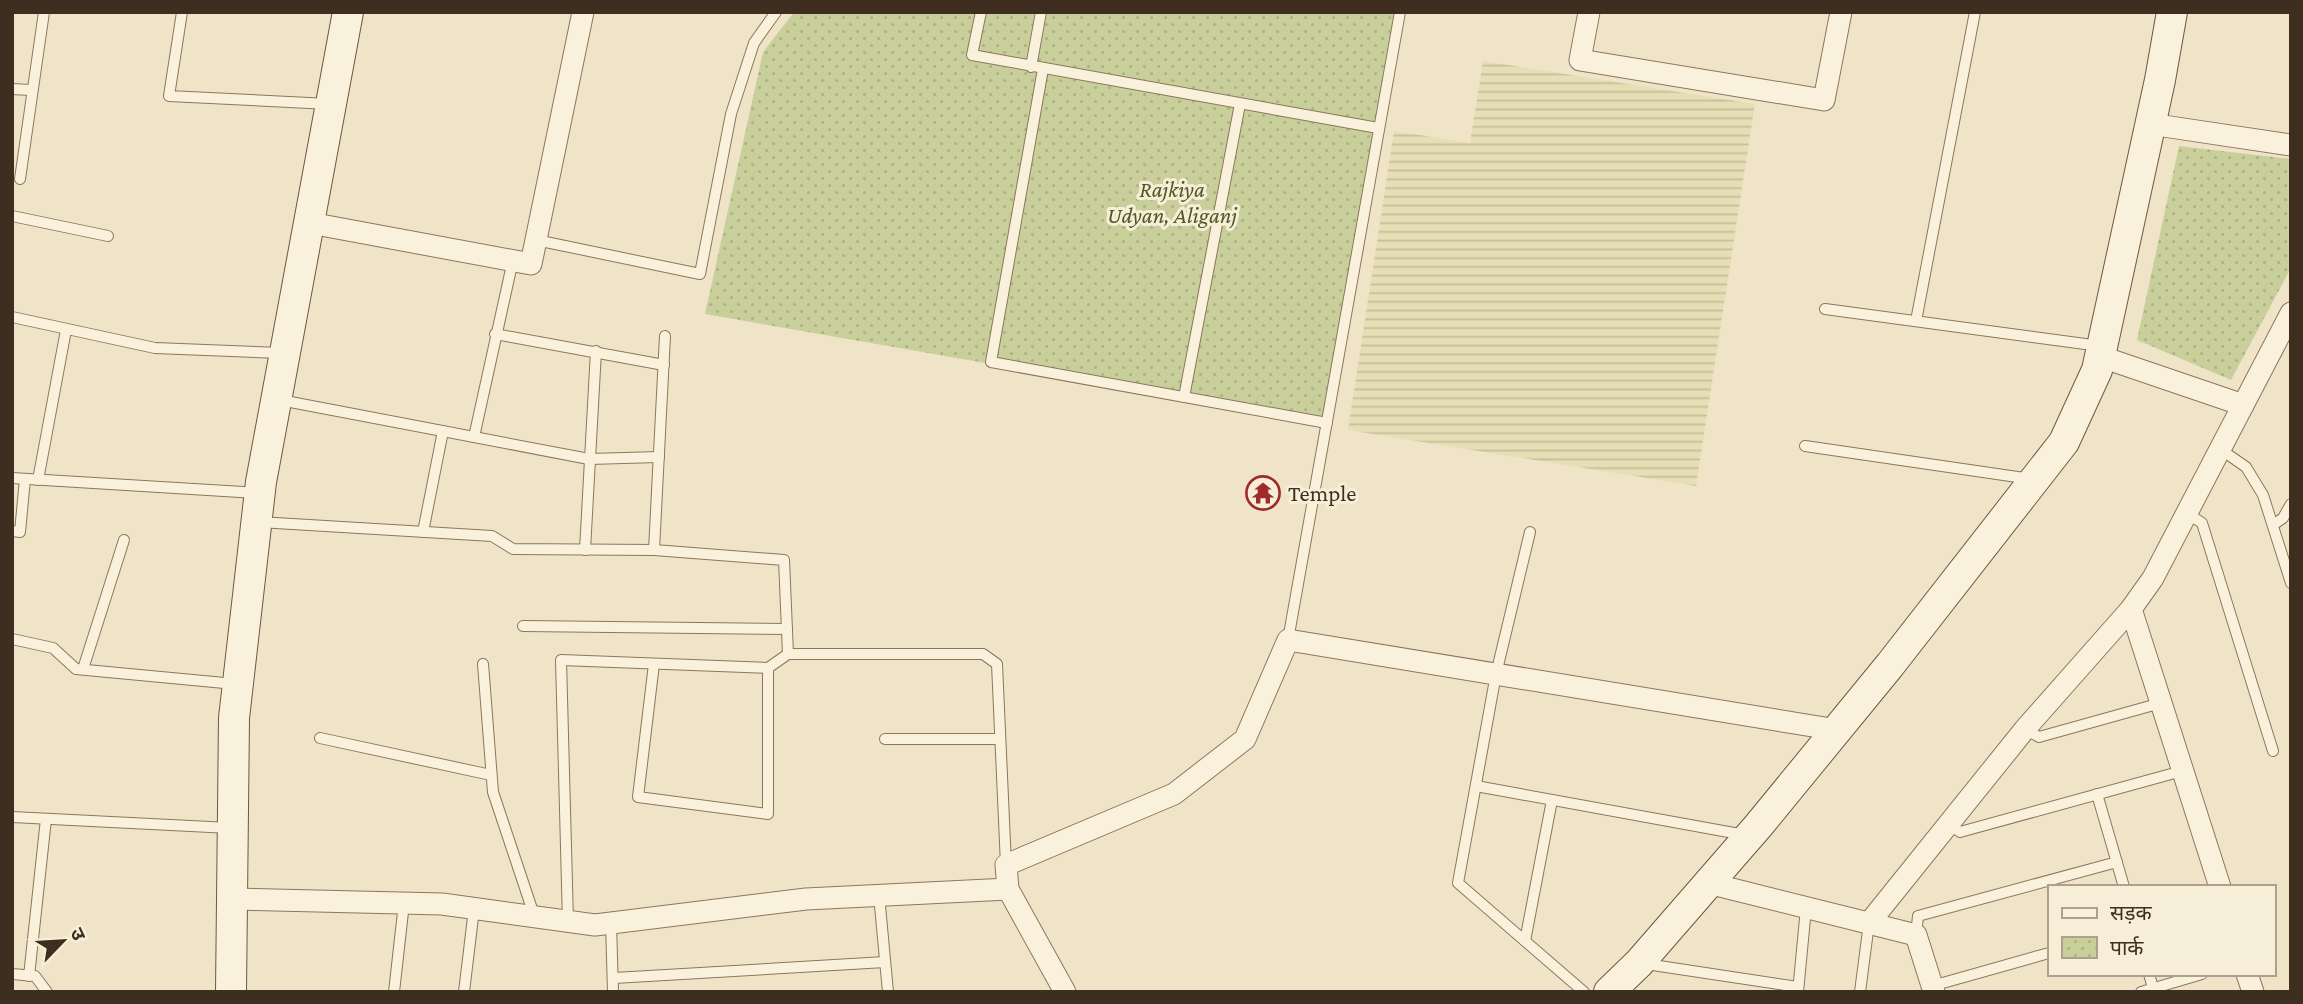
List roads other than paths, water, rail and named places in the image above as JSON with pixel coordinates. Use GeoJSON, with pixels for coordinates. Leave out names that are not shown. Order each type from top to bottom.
{"type":"FeatureCollection","features":[{"type":"Feature","properties":{"kind":"street"},"geometry":{"type":"LineString","coordinates":[[231,992],[234,718],[260,493],[348,12]]}},
{"type":"Feature","properties":{"kind":"street"},"geometry":{"type":"LineString","coordinates":[[310,223],[531,264],[583,12]]}},
{"type":"Feature","properties":{"kind":"street"},"geometry":{"type":"LineString","coordinates":[[1589,12],[1580,60],[1824,100],[1841,12]]}},
{"type":"Feature","properties":{"kind":"street"},"geometry":{"type":"LineString","coordinates":[[1609,992],[1639,962],[1750,835],[1837,730],[2064,442],[2096,370],[2101,351],[2172,12]]}},
{"type":"Feature","properties":{"kind":"street"},"geometry":{"type":"LineString","coordinates":[[2150,124],[2291,145]]}},
{"type":"Feature","properties":{"kind":"street"},"geometry":{"type":"LineString","coordinates":[[1869,923],[2025,729],[2131,609],[2153,578],[2291,313]]}},
{"type":"Feature","properties":{"kind":"street"},"geometry":{"type":"LineString","coordinates":[[2101,351],[2243,405]]}},
{"type":"Feature","properties":{"kind":"street"},"geometry":{"type":"LineString","coordinates":[[2131,609],[2219,885]]}},
{"type":"Feature","properties":{"kind":"street"},"geometry":{"type":"LineString","coordinates":[[1065,992],[1008,889],[1006,864],[1174,794],[1245,739],[1288,640],[1837,730]]}},
{"type":"Feature","properties":{"kind":"street"},"geometry":{"type":"LineString","coordinates":[[1708,883],[1916,935],[1933,989]]}},
{"type":"Feature","properties":{"kind":"street"},"geometry":{"type":"LineString","coordinates":[[232,900],[442,904],[568,922],[611,923],[806,899],[1008,889]]}},
{"type":"Feature","properties":{"kind":"lane"},"geometry":{"type":"LineString","coordinates":[[20,178],[44,12]]}},
{"type":"Feature","properties":{"kind":"lane"},"geometry":{"type":"LineString","coordinates":[[182,12],[169,96],[332,105]]}},
{"type":"Feature","properties":{"kind":"lane"},"geometry":{"type":"LineString","coordinates":[[536,240],[700,274],[731,114],[754,43],[776,12]]}},
{"type":"Feature","properties":{"kind":"lane"},"geometry":{"type":"LineString","coordinates":[[981,12],[972,55],[1378,128]]}},
{"type":"Feature","properties":{"kind":"lane"},"geometry":{"type":"LineString","coordinates":[[1041,12],[1037,68],[991,362],[1327,423]]}},
{"type":"Feature","properties":{"kind":"lane"},"geometry":{"type":"LineString","coordinates":[[1288,640],[1400,12]]}},
{"type":"Feature","properties":{"kind":"lane"},"geometry":{"type":"LineString","coordinates":[[1916,321],[1975,12]]}},
{"type":"Feature","properties":{"kind":"lane"},"geometry":{"type":"LineString","coordinates":[[12,89],[31,90]]}},
{"type":"Feature","properties":{"kind":"lane"},"geometry":{"type":"LineString","coordinates":[[1184,397],[1240,104]]}},
{"type":"Feature","properties":{"kind":"lane"},"geometry":{"type":"LineString","coordinates":[[12,216],[108,236]]}},
{"type":"Feature","properties":{"kind":"lane"},"geometry":{"type":"LineString","coordinates":[[474,438],[513,260]]}},
{"type":"Feature","properties":{"kind":"lane"},"geometry":{"type":"LineString","coordinates":[[1825,309],[2101,351]]}},
{"type":"Feature","properties":{"kind":"lane"},"geometry":{"type":"LineString","coordinates":[[12,317],[155,348],[286,353]]}},
{"type":"Feature","properties":{"kind":"lane"},"geometry":{"type":"LineString","coordinates":[[38,480],[66,330]]}},
{"type":"Feature","properties":{"kind":"lane"},"geometry":{"type":"LineString","coordinates":[[495,334],[664,365]]}},
{"type":"Feature","properties":{"kind":"lane"},"geometry":{"type":"LineString","coordinates":[[654,550],[665,336]]}},
{"type":"Feature","properties":{"kind":"lane"},"geometry":{"type":"LineString","coordinates":[[585,550],[596,351]]}},
{"type":"Feature","properties":{"kind":"lane"},"geometry":{"type":"LineString","coordinates":[[277,399],[589,459],[659,457]]}},
{"type":"Feature","properties":{"kind":"lane"},"geometry":{"type":"LineString","coordinates":[[423,532],[443,431]]}},
{"type":"Feature","properties":{"kind":"lane"},"geometry":{"type":"LineString","coordinates":[[1805,446],[2035,479]]}},
{"type":"Feature","properties":{"kind":"lane"},"geometry":{"type":"LineString","coordinates":[[2220,449],[2246,467],[2263,495],[2291,583]]}},
{"type":"Feature","properties":{"kind":"lane"},"geometry":{"type":"LineString","coordinates":[[12,478],[260,493]]}},
{"type":"Feature","properties":{"kind":"lane"},"geometry":{"type":"LineString","coordinates":[[12,531],[20,532],[25,479]]}},
{"type":"Feature","properties":{"kind":"lane"},"geometry":{"type":"LineString","coordinates":[[2273,525],[2283,518],[2291,505]]}},
{"type":"Feature","properties":{"kind":"lane"},"geometry":{"type":"LineString","coordinates":[[2187,513],[2202,523],[2273,751]]}},
{"type":"Feature","properties":{"kind":"lane"},"geometry":{"type":"LineString","coordinates":[[257,522],[492,536],[513,549],[654,550],[784,560],[789,654]]}},
{"type":"Feature","properties":{"kind":"lane"},"geometry":{"type":"LineString","coordinates":[[1530,532],[1496,674],[1458,883],[1584,992]]}},
{"type":"Feature","properties":{"kind":"lane"},"geometry":{"type":"LineString","coordinates":[[83,669],[124,540]]}},
{"type":"Feature","properties":{"kind":"lane"},"geometry":{"type":"LineString","coordinates":[[523,626],[787,629]]}},
{"type":"Feature","properties":{"kind":"lane"},"geometry":{"type":"LineString","coordinates":[[12,639],[53,648],[76,668],[238,684]]}},
{"type":"Feature","properties":{"kind":"lane"},"geometry":{"type":"LineString","coordinates":[[568,922],[561,660],[768,668],[789,654],[983,654],[997,664],[1006,864]]}},
{"type":"Feature","properties":{"kind":"lane"},"geometry":{"type":"LineString","coordinates":[[483,664],[493,792],[535,918]]}},
{"type":"Feature","properties":{"kind":"lane"},"geometry":{"type":"LineString","coordinates":[[654,664],[638,797],[768,814],[768,668]]}},
{"type":"Feature","properties":{"kind":"lane"},"geometry":{"type":"LineString","coordinates":[[2025,729],[2039,737],[2161,703]]}},
{"type":"Feature","properties":{"kind":"lane"},"geometry":{"type":"LineString","coordinates":[[320,738],[491,775]]}},
{"type":"Feature","properties":{"kind":"lane"},"geometry":{"type":"LineString","coordinates":[[885,739],[1000,739]]}},
{"type":"Feature","properties":{"kind":"lane"},"geometry":{"type":"LineString","coordinates":[[1948,824],[1960,832],[2182,771]]}},
{"type":"Feature","properties":{"kind":"lane"},"geometry":{"type":"LineString","coordinates":[[1476,786],[1750,835]]}},
{"type":"Feature","properties":{"kind":"lane"},"geometry":{"type":"LineString","coordinates":[[2097,794],[2123,885]]}},
{"type":"Feature","properties":{"kind":"lane"},"geometry":{"type":"LineString","coordinates":[[1525,941],[1552,800]]}},
{"type":"Feature","properties":{"kind":"lane"},"geometry":{"type":"LineString","coordinates":[[12,817],[233,828]]}},
{"type":"Feature","properties":{"kind":"lane"},"geometry":{"type":"LineString","coordinates":[[29,976],[46,818]]}},
{"type":"Feature","properties":{"kind":"lane"},"geometry":{"type":"LineString","coordinates":[[1916,935],[1918,916],[2117,862]]}},
{"type":"Feature","properties":{"kind":"lane"},"geometry":{"type":"LineString","coordinates":[[879,895],[888,992]]}},
{"type":"Feature","properties":{"kind":"lane"},"geometry":{"type":"LineString","coordinates":[[394,992],[404,903]]}},
{"type":"Feature","properties":{"kind":"lane"},"geometry":{"type":"LineString","coordinates":[[1639,962],[1798,989],[1806,908]]}},
{"type":"Feature","properties":{"kind":"lane"},"geometry":{"type":"LineString","coordinates":[[464,992],[474,909]]}},
{"type":"Feature","properties":{"kind":"lane"},"geometry":{"type":"LineString","coordinates":[[611,923],[613,992]]}},
{"type":"Feature","properties":{"kind":"lane"},"geometry":{"type":"LineString","coordinates":[[1860,992],[1869,923]]}},
{"type":"Feature","properties":{"kind":"lane"},"geometry":{"type":"LineString","coordinates":[[1933,989],[2048,953]]}},
{"type":"Feature","properties":{"kind":"lane"},"geometry":{"type":"LineString","coordinates":[[614,978],[885,962]]}},
{"type":"Feature","properties":{"kind":"lane"},"geometry":{"type":"LineString","coordinates":[[12,974],[35,976],[47,992]]}},
{"type":"Feature","properties":{"kind":"lane"},"geometry":{"type":"LineString","coordinates":[[2147,990],[2195,976]]}},
{"type":"Feature","properties":{"kind":"place","name":"Temple"},"geometry":{"type":"Point","coordinates":[1263,493]}},
{"type":"Feature","properties":{"kind":"park label","name":"Rajkiya Udyan, Aliganj"},"geometry":{"type":"Point","coordinates":[1172,202]}}]}
